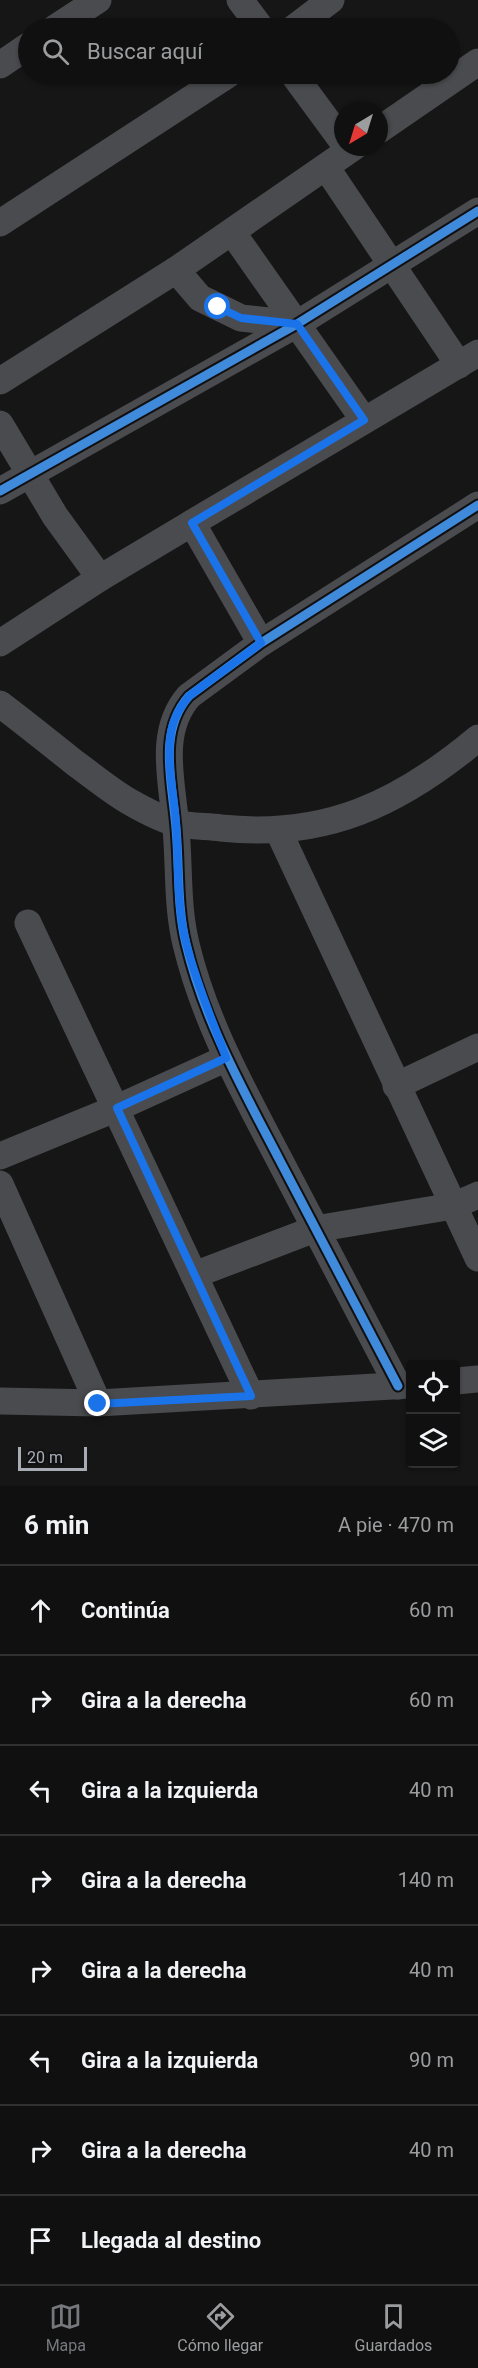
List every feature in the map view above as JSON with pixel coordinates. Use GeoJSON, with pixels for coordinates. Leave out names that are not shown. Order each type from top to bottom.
{"type":"FeatureCollection","features":[{"type":"Feature","properties":{"kind":"street"},"geometry":{"type":"LineString","coordinates":[[70,18],[98,0]]}},
{"type":"Feature","properties":{"kind":"street"},"geometry":{"type":"LineString","coordinates":[[240,0],[254,18]]}},
{"type":"Feature","properties":{"kind":"street"},"geometry":{"type":"LineString","coordinates":[[307,18],[331,0]]}},
{"type":"Feature","properties":{"kind":"street"},"geometry":{"type":"LineString","coordinates":[[0,65],[18,53]]}},
{"type":"Feature","properties":{"kind":"street"},"geometry":{"type":"LineString","coordinates":[[460,74],[478,62]]}},
{"type":"Feature","properties":{"kind":"street"},"geometry":{"type":"LineString","coordinates":[[0,223],[214,84]]}},
{"type":"Feature","properties":{"kind":"street"},"geometry":{"type":"LineString","coordinates":[[301,84],[334,128]]}},
{"type":"Feature","properties":{"kind":"street"},"geometry":{"type":"LineString","coordinates":[[388,124],[446,84]]}},
{"type":"Feature","properties":{"kind":"street"},"geometry":{"type":"LineString","coordinates":[[0,381],[176,270],[326,166],[337,156]]}},
{"type":"Feature","properties":{"kind":"street"},"geometry":{"type":"LineString","coordinates":[[0,643],[100,578],[469,359],[392,265],[326,166]]}},
{"type":"Feature","properties":{"kind":"street"},"geometry":{"type":"LineString","coordinates":[[0,491],[297,324],[478,211]]}},
{"type":"Feature","properties":{"kind":"street"},"geometry":{"type":"LineString","coordinates":[[232,232],[364,420]]}},
{"type":"Feature","properties":{"kind":"street"},"geometry":{"type":"LineString","coordinates":[[176,270],[200,298],[241,318],[297,324]]}},
{"type":"Feature","properties":{"kind":"street"},"geometry":{"type":"LineString","coordinates":[[0,424],[31,472],[55,516],[100,578]]}},
{"type":"Feature","properties":{"kind":"street"},"geometry":{"type":"LineString","coordinates":[[0,1401],[98,1404],[404,1385],[315,1229],[226,1058],[187,945],[180,911],[176,823],[168,753],[177,713],[189,696],[261,643],[476,507]]}},
{"type":"Feature","properties":{"kind":"street"},"geometry":{"type":"LineString","coordinates":[[192,523],[261,643]]}},
{"type":"Feature","properties":{"kind":"street"},"geometry":{"type":"LineString","coordinates":[[0,704],[108,788],[130,802],[176,823],[232,829],[278,830],[308,827],[372,808],[406,791],[450,762],[478,738]]}},
{"type":"Feature","properties":{"kind":"street"},"geometry":{"type":"LineString","coordinates":[[278,830],[478,1258]]}},
{"type":"Feature","properties":{"kind":"street"},"geometry":{"type":"LineString","coordinates":[[28,923],[251,1396]]}},
{"type":"Feature","properties":{"kind":"street"},"geometry":{"type":"LineString","coordinates":[[396,1086],[478,1047]]}},
{"type":"Feature","properties":{"kind":"street"},"geometry":{"type":"LineString","coordinates":[[0,1156],[117,1108],[226,1058]]}},
{"type":"Feature","properties":{"kind":"street"},"geometry":{"type":"LineString","coordinates":[[0,1184],[98,1404]]}},
{"type":"Feature","properties":{"kind":"street"},"geometry":{"type":"LineString","coordinates":[[195,1275],[315,1229],[453,1206],[478,1195]]}},
{"type":"Feature","properties":{"kind":"street"},"geometry":{"type":"LineString","coordinates":[[460,1381],[478,1379]]}},
{"type":"Feature","properties":{"kind":"cycle path"},"geometry":{"type":"LineString","coordinates":[[0,491],[297,324],[478,211]]}},
{"type":"Feature","properties":{"kind":"cycle path"},"geometry":{"type":"LineString","coordinates":[[398,1386],[238,1079],[203,1000],[183,929],[170,770],[170,739],[180,709],[189,696],[261,643],[478,505]]}},
{"type":"Feature","properties":{"kind":"route"},"geometry":{"type":"LineString","coordinates":[[98,1404],[251,1396],[117,1108],[226,1058],[199,985],[180,911],[176,823],[168,753],[173,723],[182,704],[189,696],[261,643],[192,523],[364,420],[297,324],[241,318],[218,307]]}}]}
